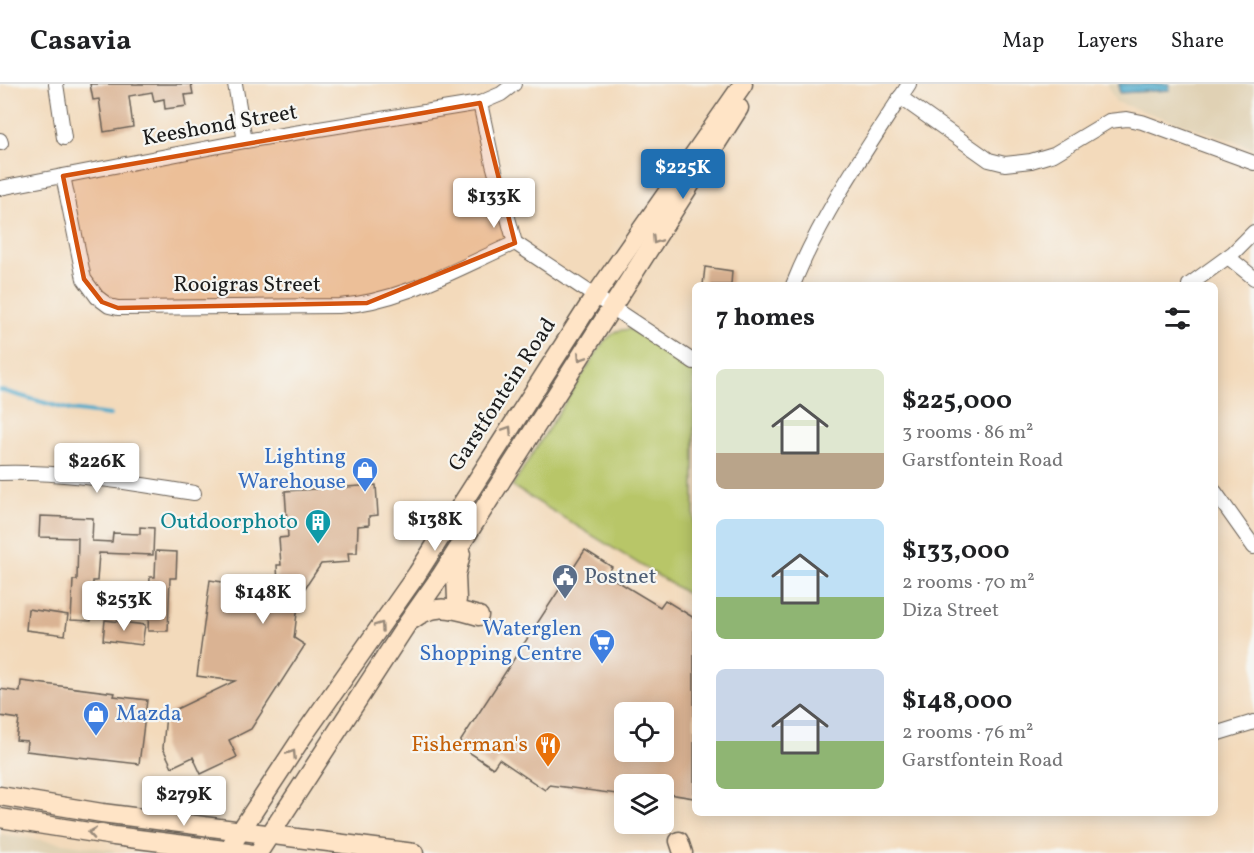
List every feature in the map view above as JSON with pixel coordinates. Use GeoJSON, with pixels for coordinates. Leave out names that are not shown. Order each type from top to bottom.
{"type":"FeatureCollection","features":[{"type":"Feature","properties":{"kind":"main road","name":"Garstfontein Road"},"geometry":{"type":"LineString","coordinates":[[227,852],[309,727],[417,574],[595,296],[743,84]]}},
{"type":"Feature","properties":{"kind":"main road","name":"Garstfontein Road"},"geometry":{"type":"LineString","coordinates":[[258,853],[465,538],[755,84]]}},
{"type":"Feature","properties":{"kind":"main road"},"geometry":{"type":"LineString","coordinates":[[457,600],[456,575],[465,538]]}},
{"type":"Feature","properties":{"kind":"main road"},"geometry":{"type":"LineString","coordinates":[[407,624],[422,613],[440,608],[479,616]]}},
{"type":"Feature","properties":{"kind":"main road"},"geometry":{"type":"LineString","coordinates":[[0,796],[102,813],[414,853]]}},
{"type":"Feature","properties":{"kind":"main road"},"geometry":{"type":"LineString","coordinates":[[0,818],[227,852],[249,853]]}},
{"type":"Feature","properties":{"kind":"main road"},"geometry":{"type":"LineString","coordinates":[[150,840],[168,853]]}},
{"type":"Feature","properties":{"kind":"street"},"geometry":{"type":"LineString","coordinates":[[56,84],[64,138]]}},
{"type":"Feature","properties":{"kind":"street"},"geometry":{"type":"LineString","coordinates":[[235,84],[245,141]]}},
{"type":"Feature","properties":{"kind":"street","name":"Keeshond Street"},"geometry":{"type":"LineString","coordinates":[[0,188],[245,141],[480,103],[501,94],[514,84]]}},
{"type":"Feature","properties":{"kind":"street"},"geometry":{"type":"LineString","coordinates":[[794,282],[809,249],[848,178],[909,84]]}},
{"type":"Feature","properties":{"kind":"street"},"geometry":{"type":"LineString","coordinates":[[900,97],[996,162],[1005,164],[1051,155],[1105,123],[1127,119],[1148,124],[1254,164]]}},
{"type":"Feature","properties":{"kind":"street"},"geometry":{"type":"LineString","coordinates":[[480,103],[493,165],[514,243],[692,361]]}},
{"type":"Feature","properties":{"kind":"street","name":"Rooigras Street"},"geometry":{"type":"LineString","coordinates":[[63,176],[84,279],[97,297],[109,306],[118,308],[339,306],[367,303],[400,293],[514,243]]}},
{"type":"Feature","properties":{"kind":"street"},"geometry":{"type":"LineString","coordinates":[[1193,282],[1228,257],[1254,232]]}},
{"type":"Feature","properties":{"kind":"street"},"geometry":{"type":"LineString","coordinates":[[1228,257],[1254,278]]}},
{"type":"Feature","properties":{"kind":"street"},"geometry":{"type":"LineString","coordinates":[[0,473],[42,472],[108,479],[195,493]]}},
{"type":"Feature","properties":{"kind":"street"},"geometry":{"type":"LineString","coordinates":[[1218,496],[1254,547]]}},
{"type":"Feature","properties":{"kind":"street"},"geometry":{"type":"LineString","coordinates":[[1218,733],[1254,722]]}},
{"type":"Feature","properties":{"kind":"highlighted area"},"geometry":{"type":"Polygon","coordinates":[[[480,103],[515,243],[367,303],[118,308],[102,302],[84,279],[63,176],[480,103]]]}},
{"type":"Feature","properties":{"kind":"shaded area"},"geometry":{"type":"Polygon","coordinates":[[[1106,84],[1254,84],[1254,148],[1116,102],[1106,84]]]}},
{"type":"Feature","properties":{"kind":"shaded area"},"geometry":{"type":"Polygon","coordinates":[[[0,834],[113,850],[115,853],[0,853],[0,834]]]}},
{"type":"Feature","properties":{"kind":"green space"},"geometry":{"type":"Polygon","coordinates":[[[629,329],[643,335],[692,369],[692,597],[512,486],[604,341],[617,331],[629,329]]]}},
{"type":"Feature","properties":{"kind":"water"},"geometry":{"type":"Polygon","coordinates":[[[1119,84],[1169,84],[1170,90],[1119,93],[1119,84]]]}},
{"type":"Feature","properties":{"kind":"building"},"geometry":{"type":"Polygon","coordinates":[[[90,84],[191,84],[193,94],[185,95],[187,106],[165,109],[164,99],[154,101],[152,92],[129,96],[133,127],[104,132],[99,99],[93,100],[90,84]]]}},
{"type":"Feature","properties":{"kind":"building"},"geometry":{"type":"Polygon","coordinates":[[[705,267],[732,271],[731,282],[703,282],[705,267]]]}},
{"type":"Feature","properties":{"kind":"building"},"geometry":{"type":"Polygon","coordinates":[[[376,485],[378,515],[369,516],[369,525],[358,526],[357,553],[348,553],[349,562],[321,564],[299,597],[294,638],[305,645],[251,729],[229,740],[237,757],[201,774],[193,757],[172,767],[163,748],[166,714],[235,681],[197,676],[210,580],[278,586],[277,565],[281,565],[279,538],[288,537],[285,491],[376,485]]]}},
{"type":"Feature","properties":{"kind":"building"},"geometry":{"type":"Polygon","coordinates":[[[40,516],[93,518],[92,541],[112,542],[113,533],[140,534],[140,527],[154,528],[153,555],[99,553],[97,581],[93,581],[91,621],[71,620],[73,580],[77,580],[78,538],[39,537],[40,516]]]}},
{"type":"Feature","properties":{"kind":"building","name":"Waterglen Shopping Centre"},"geometry":{"type":"Polygon","coordinates":[[[585,550],[612,567],[607,575],[660,607],[665,600],[692,617],[692,798],[674,795],[674,774],[614,774],[614,794],[549,785],[545,790],[499,759],[493,768],[458,745],[585,550]]]}},
{"type":"Feature","properties":{"kind":"building"},"geometry":{"type":"Polygon","coordinates":[[[156,551],[177,552],[176,578],[170,578],[168,631],[148,631],[150,577],[155,577],[156,551]]]}},
{"type":"Feature","properties":{"kind":"building"},"geometry":{"type":"Polygon","coordinates":[[[28,609],[68,615],[65,635],[26,630],[28,609]]]}},
{"type":"Feature","properties":{"kind":"building"},"geometry":{"type":"Polygon","coordinates":[[[105,620],[145,625],[142,645],[103,640],[105,620]]]}},
{"type":"Feature","properties":{"kind":"building"},"geometry":{"type":"Polygon","coordinates":[[[21,681],[115,693],[114,696],[147,700],[139,764],[26,751],[27,741],[16,740],[19,719],[0,716],[0,689],[20,692],[21,681]]]}},
{"type":"Feature","properties":{"kind":"waterway"},"geometry":{"type":"LineString","coordinates":[[0,390],[70,410],[110,415]]}},
{"type":"Feature","properties":{"kind":"place","name":"Lighting Warehouse"},"geometry":{"type":"Point","coordinates":[365,493]}},
{"type":"Feature","properties":{"kind":"place","name":"Outdoorphoto"},"geometry":{"type":"Point","coordinates":[318,545]}},
{"type":"Feature","properties":{"kind":"place","name":"Postnet"},"geometry":{"type":"Point","coordinates":[565,600]}},
{"type":"Feature","properties":{"kind":"place","name":"Waterglen Shopping Centre"},"geometry":{"type":"Point","coordinates":[602,665]}},
{"type":"Feature","properties":{"kind":"place","name":"Mazda"},"geometry":{"type":"Point","coordinates":[96,737]}},
{"type":"Feature","properties":{"kind":"place","name":"Fisherman's"},"geometry":{"type":"Point","coordinates":[548,768]}}]}
